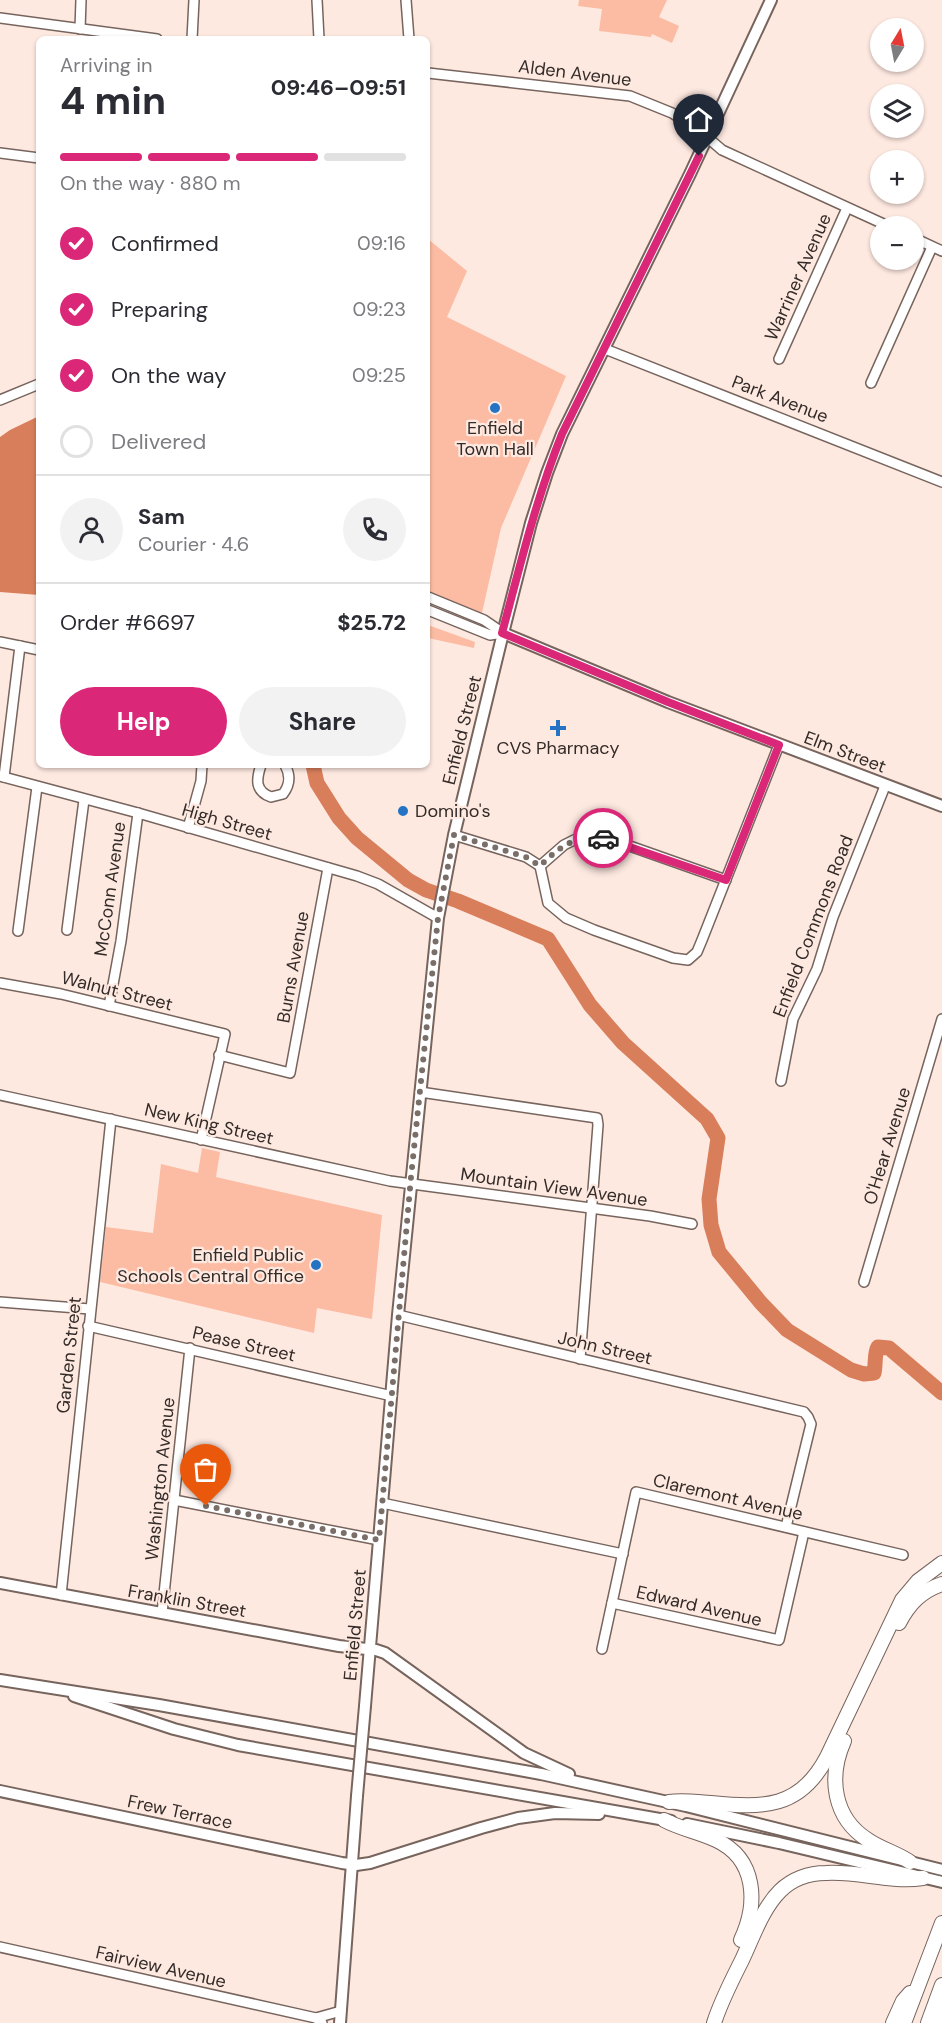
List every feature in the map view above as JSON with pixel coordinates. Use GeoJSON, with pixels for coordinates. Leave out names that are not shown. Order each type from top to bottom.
{"type":"FeatureCollection","features":[{"type":"Feature","properties":{"kind":"highway"},"geometry":{"type":"LineString","coordinates":[[669,1802],[685,1800],[763,1805],[785,1800],[802,1790],[824,1764],[902,1600],[918,1581],[942,1563]]}},
{"type":"Feature","properties":{"kind":"highway"},"geometry":{"type":"LineString","coordinates":[[910,1862],[868,1840],[849,1824],[837,1799],[835,1769],[840,1750],[903,1616],[921,1594],[942,1584]]}},
{"type":"Feature","properties":{"kind":"highway"},"geometry":{"type":"LineString","coordinates":[[664,1820],[684,1830],[714,1839],[728,1847],[743,1864],[750,1883],[752,1906],[749,1922],[704,2023]]}},
{"type":"Feature","properties":{"kind":"highway"},"geometry":{"type":"LineString","coordinates":[[714,2023],[762,1918],[775,1897],[788,1885],[803,1877],[820,1873],[853,1873],[932,1880]]}},
{"type":"Feature","properties":{"kind":"highway"},"geometry":{"type":"LineString","coordinates":[[904,2023],[942,1923]]}},
{"type":"Feature","properties":{"kind":"highway"},"geometry":{"type":"LineString","coordinates":[[928,2023],[942,1985]]}},
{"type":"Feature","properties":{"kind":"highway"},"geometry":{"type":"LineString","coordinates":[[892,2023],[903,2001],[918,1986]]}},
{"type":"Feature","properties":{"kind":"highway"},"geometry":{"type":"LineString","coordinates":[[939,2023],[942,2013]]}},
{"type":"Feature","properties":{"kind":"main road","name":"Enfield Street"},"geometry":{"type":"LineString","coordinates":[[340,2023],[368,1649],[398,1315],[438,918],[454,835],[502,633],[527,537],[547,473],[562,434],[707,138],[771,0]]}},
{"type":"Feature","properties":{"kind":"main road","name":"Elm Street"},"geometry":{"type":"LineString","coordinates":[[502,633],[668,702],[942,806]]}},
{"type":"Feature","properties":{"kind":"main road","name":"Franklin Street"},"geometry":{"type":"LineString","coordinates":[[0,1583],[339,1646],[368,1649],[388,1655],[532,1758],[591,1784]]}},
{"type":"Feature","properties":{"kind":"main road"},"geometry":{"type":"LineString","coordinates":[[0,1680],[136,1701],[493,1764],[669,1802],[939,1869]]}},
{"type":"Feature","properties":{"kind":"main road"},"geometry":{"type":"LineString","coordinates":[[51,1688],[174,1729],[238,1745],[618,1811],[769,1841],[932,1880]]}},
{"type":"Feature","properties":{"kind":"main road","name":"Frew Terrace"},"geometry":{"type":"LineString","coordinates":[[0,1791],[353,1864]]}},
{"type":"Feature","properties":{"kind":"main road"},"geometry":{"type":"LineString","coordinates":[[353,1864],[370,1863],[518,1818],[555,1813],[597,1814],[618,1811]]}},
{"type":"Feature","properties":{"kind":"street"},"geometry":{"type":"LineString","coordinates":[[80,29],[81,0]]}},
{"type":"Feature","properties":{"kind":"street"},"geometry":{"type":"LineString","coordinates":[[192,36],[194,0]]}},
{"type":"Feature","properties":{"kind":"street"},"geometry":{"type":"LineString","coordinates":[[316,0],[319,36]]}},
{"type":"Feature","properties":{"kind":"street"},"geometry":{"type":"LineString","coordinates":[[406,0],[408,36]]}},
{"type":"Feature","properties":{"kind":"street"},"geometry":{"type":"LineString","coordinates":[[0,18],[134,36]]}},
{"type":"Feature","properties":{"kind":"street","name":"Alden Avenue"},"geometry":{"type":"LineString","coordinates":[[430,73],[630,96],[672,113],[700,131],[722,150],[870,218]]}},
{"type":"Feature","properties":{"kind":"street"},"geometry":{"type":"LineString","coordinates":[[0,153],[36,158]]}},
{"type":"Feature","properties":{"kind":"street","name":"Warriner Avenue"},"geometry":{"type":"LineString","coordinates":[[779,359],[848,208]]}},
{"type":"Feature","properties":{"kind":"street"},"geometry":{"type":"LineString","coordinates":[[924,243],[942,251]]}},
{"type":"Feature","properties":{"kind":"street"},"geometry":{"type":"LineString","coordinates":[[871,383],[932,247]]}},
{"type":"Feature","properties":{"kind":"street","name":"Park Avenue"},"geometry":{"type":"LineString","coordinates":[[605,349],[942,482]]}},
{"type":"Feature","properties":{"kind":"street"},"geometry":{"type":"LineString","coordinates":[[0,400],[36,386]]}},
{"type":"Feature","properties":{"kind":"street"},"geometry":{"type":"LineString","coordinates":[[430,598],[484,620],[502,633]]}},
{"type":"Feature","properties":{"kind":"street"},"geometry":{"type":"LineString","coordinates":[[430,611],[490,635],[502,633]]}},
{"type":"Feature","properties":{"kind":"street"},"geometry":{"type":"LineString","coordinates":[[0,642],[36,649]]}},
{"type":"Feature","properties":{"kind":"street"},"geometry":{"type":"LineString","coordinates":[[2,777],[20,646]]}},
{"type":"Feature","properties":{"kind":"street"},"geometry":{"type":"LineString","coordinates":[[454,835],[526,857],[540,866],[549,903],[566,918],[681,960],[688,960],[697,952],[779,745]]}},
{"type":"Feature","properties":{"kind":"street"},"geometry":{"type":"LineString","coordinates":[[188,828],[201,781],[202,768]]}},
{"type":"Feature","properties":{"kind":"street"},"geometry":{"type":"LineString","coordinates":[[260,768],[257,784],[261,791],[271,797],[283,794],[287,789],[289,775],[286,768]]}},
{"type":"Feature","properties":{"kind":"street","name":"High Street"},"geometry":{"type":"LineString","coordinates":[[2,777],[138,813],[378,884],[438,918]]}},
{"type":"Feature","properties":{"kind":"street","name":"Enfield Commons Road"},"geometry":{"type":"LineString","coordinates":[[781,1081],[793,1019],[817,969],[833,917],[885,786]]}},
{"type":"Feature","properties":{"kind":"street"},"geometry":{"type":"LineString","coordinates":[[18,931],[37,787]]}},
{"type":"Feature","properties":{"kind":"street"},"geometry":{"type":"LineString","coordinates":[[67,930],[84,800]]}},
{"type":"Feature","properties":{"kind":"street","name":"McConn Avenue"},"geometry":{"type":"LineString","coordinates":[[109,1006],[121,941],[138,813]]}},
{"type":"Feature","properties":{"kind":"street"},"geometry":{"type":"LineString","coordinates":[[540,866],[564,845],[591,836],[624,844],[726,880]]}},
{"type":"Feature","properties":{"kind":"street","name":"Burns Avenue"},"geometry":{"type":"LineString","coordinates":[[219,1055],[290,1073],[328,868]]}},
{"type":"Feature","properties":{"kind":"street","name":"Walnut Street"},"geometry":{"type":"LineString","coordinates":[[0,983],[60,994],[225,1034],[219,1055]]}},
{"type":"Feature","properties":{"kind":"street","name":"O'Hear Avenue"},"geometry":{"type":"LineString","coordinates":[[864,1282],[942,1019]]}},
{"type":"Feature","properties":{"kind":"street"},"geometry":{"type":"LineString","coordinates":[[201,1140],[219,1055]]}},
{"type":"Feature","properties":{"kind":"street"},"geometry":{"type":"LineString","coordinates":[[420,1092],[597,1118],[580,1359]]}},
{"type":"Feature","properties":{"kind":"street","name":"New King Street"},"geometry":{"type":"LineString","coordinates":[[0,1095],[411,1184]]}},
{"type":"Feature","properties":{"kind":"street","name":"Garden Street"},"geometry":{"type":"LineString","coordinates":[[60,1595],[111,1119]]}},
{"type":"Feature","properties":{"kind":"street","name":"Mountain View Avenue"},"geometry":{"type":"LineString","coordinates":[[411,1184],[692,1224]]}},
{"type":"Feature","properties":{"kind":"street"},"geometry":{"type":"LineString","coordinates":[[0,1302],[90,1309]]}},
{"type":"Feature","properties":{"kind":"street","name":"John Street"},"geometry":{"type":"LineString","coordinates":[[398,1315],[804,1412],[811,1424],[786,1527]]}},
{"type":"Feature","properties":{"kind":"street","name":"Pease Street"},"geometry":{"type":"LineString","coordinates":[[88,1326],[392,1396]]}},
{"type":"Feature","properties":{"kind":"street","name":"Washington Avenue"},"geometry":{"type":"LineString","coordinates":[[162,1613],[190,1348]]}},
{"type":"Feature","properties":{"kind":"street","name":"Claremont Avenue"},"geometry":{"type":"LineString","coordinates":[[623,1554],[636,1492],[903,1555]]}},
{"type":"Feature","properties":{"kind":"street"},"geometry":{"type":"LineString","coordinates":[[174,1500],[379,1540]]}},
{"type":"Feature","properties":{"kind":"street"},"geometry":{"type":"LineString","coordinates":[[382,1503],[623,1554],[602,1649]]}},
{"type":"Feature","properties":{"kind":"street","name":"Edward Avenue"},"geometry":{"type":"LineString","coordinates":[[612,1603],[779,1640],[804,1532]]}},
{"type":"Feature","properties":{"kind":"street","name":"Fairview Avenue"},"geometry":{"type":"LineString","coordinates":[[0,1947],[319,2021],[341,2011]]}},
{"type":"Feature","properties":{"kind":"shaded area"},"geometry":{"type":"Polygon","coordinates":[[[579,0],[667,0],[659,17],[679,26],[672,43],[652,34],[651,37],[599,31],[602,9],[578,6],[579,0]]]}},
{"type":"Feature","properties":{"kind":"shaded area"},"geometry":{"type":"Polygon","coordinates":[[[430,241],[467,271],[447,317],[566,376],[501,528],[482,613],[430,594],[430,241]]]}},
{"type":"Feature","properties":{"kind":"shaded area"},"geometry":{"type":"Polygon","coordinates":[[[36,417],[36,595],[0,592],[0,437],[36,417]]]}},
{"type":"Feature","properties":{"kind":"shaded area"},"geometry":{"type":"Polygon","coordinates":[[[430,626],[475,642],[474,648],[430,638],[430,626]]]}},
{"type":"Feature","properties":{"kind":"shaded area"},"geometry":{"type":"Polygon","coordinates":[[[202,1148],[220,1152],[216,1177],[382,1215],[372,1319],[317,1308],[314,1333],[100,1282],[106,1227],[153,1233],[161,1164],[198,1173],[202,1148]]]}},
{"type":"Feature","properties":{"kind":"waterway"},"geometry":{"type":"LineString","coordinates":[[314,768],[317,783],[339,818],[357,838],[408,880],[426,890],[548,939],[590,1005],[623,1043],[707,1119],[718,1138],[709,1199],[711,1225],[719,1252],[761,1303],[787,1330],[851,1370],[864,1374],[874,1373],[878,1347],[889,1348],[942,1393]]}},
{"type":"Feature","properties":{"kind":"way so far"},"geometry":{"type":"LineString","coordinates":[[206,1506],[379,1540],[411,1177],[438,918],[454,835],[526,857],[540,866],[549,856],[574,840],[591,836],[603,838]]}},
{"type":"Feature","properties":{"kind":"place","name":"Enfield Town Hall"},"geometry":{"type":"Point","coordinates":[495,408]}},
{"type":"Feature","properties":{"kind":"place","name":"CVS Pharmacy"},"geometry":{"type":"Point","coordinates":[558,728]}},
{"type":"Feature","properties":{"kind":"place","name":"Domino's"},"geometry":{"type":"Point","coordinates":[403,811]}},
{"type":"Feature","properties":{"kind":"place","name":"Enfield Public Schools Central Office"},"geometry":{"type":"Point","coordinates":[316,1265]}},
{"type":"Feature","properties":{"kind":"route"},"geometry":{"type":"LineString","coordinates":[[603,838],[726,880],[779,745],[502,633],[531,523],[562,434],[699,156]]}}]}
